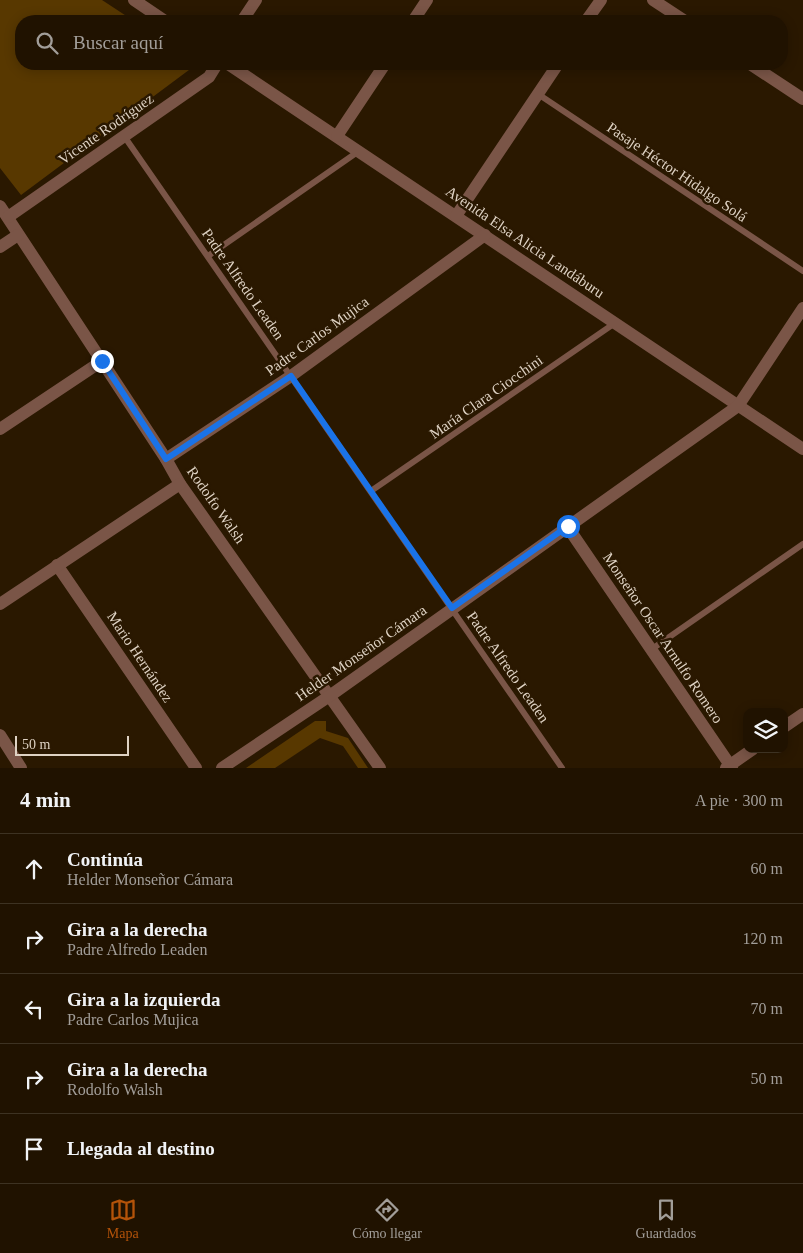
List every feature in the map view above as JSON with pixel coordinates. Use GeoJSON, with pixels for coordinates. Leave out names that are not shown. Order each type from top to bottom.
{"type":"FeatureCollection","features":[{"type":"Feature","properties":{"kind":"street"},"geometry":{"type":"LineString","coordinates":[[134,0],[156,15]]}},
{"type":"Feature","properties":{"kind":"street"},"geometry":{"type":"LineString","coordinates":[[246,15],[256,0]]}},
{"type":"Feature","properties":{"kind":"street"},"geometry":{"type":"LineString","coordinates":[[417,15],[427,0]]}},
{"type":"Feature","properties":{"kind":"street"},"geometry":{"type":"LineString","coordinates":[[590,15],[601,0]]}},
{"type":"Feature","properties":{"kind":"street"},"geometry":{"type":"LineString","coordinates":[[653,0],[677,15]]}},
{"type":"Feature","properties":{"kind":"street","name":"Vicente Rodríguez"},"geometry":{"type":"LineString","coordinates":[[8,218],[209,77],[213,70]]}},
{"type":"Feature","properties":{"kind":"street","name":"Avenida Elsa Alicia Landáburu"},"geometry":{"type":"LineString","coordinates":[[237,70],[803,449]]}},
{"type":"Feature","properties":{"kind":"street"},"geometry":{"type":"LineString","coordinates":[[337,136],[381,70]]}},
{"type":"Feature","properties":{"kind":"street"},"geometry":{"type":"LineString","coordinates":[[456,216],[554,70]]}},
{"type":"Feature","properties":{"kind":"street"},"geometry":{"type":"LineString","coordinates":[[759,70],[803,99]]}},
{"type":"Feature","properties":{"kind":"street","name":"Rodolfo Walsh"},"geometry":{"type":"LineString","coordinates":[[0,206],[166,459],[180,484],[380,768]]}},
{"type":"Feature","properties":{"kind":"street"},"geometry":{"type":"LineString","coordinates":[[0,247],[18,234]]}},
{"type":"Feature","properties":{"kind":"street","name":"Padre Carlos Mujica"},"geometry":{"type":"LineString","coordinates":[[166,459],[291,376],[485,235]]}},
{"type":"Feature","properties":{"kind":"street"},"geometry":{"type":"LineString","coordinates":[[738,406],[803,308]]}},
{"type":"Feature","properties":{"kind":"street"},"geometry":{"type":"LineString","coordinates":[[0,429],[102,361]]}},
{"type":"Feature","properties":{"kind":"street","name":"Helder Monseñor Cámara"},"geometry":{"type":"LineString","coordinates":[[222,768],[331,696],[738,406]]}},
{"type":"Feature","properties":{"kind":"street"},"geometry":{"type":"LineString","coordinates":[[0,604],[180,484]]}},
{"type":"Feature","properties":{"kind":"street","name":"Monseñor Oscar Arnulfo Romero"},"geometry":{"type":"LineString","coordinates":[[568,526],[730,767]]}},
{"type":"Feature","properties":{"kind":"street","name":"Mario Hernández"},"geometry":{"type":"LineString","coordinates":[[57,565],[196,768]]}},
{"type":"Feature","properties":{"kind":"street"},"geometry":{"type":"LineString","coordinates":[[788,724],[803,714]]}},
{"type":"Feature","properties":{"kind":"street"},"geometry":{"type":"LineString","coordinates":[[0,735],[21,768]]}},
{"type":"Feature","properties":{"kind":"street"},"geometry":{"type":"LineString","coordinates":[[730,767],[748,753]]}},
{"type":"Feature","properties":{"kind":"lane","name":"Pasaje Héctor Hidalgo Solá"},"geometry":{"type":"LineString","coordinates":[[538,94],[803,270]]}},
{"type":"Feature","properties":{"kind":"lane","name":"Padre Alfredo Leaden"},"geometry":{"type":"LineString","coordinates":[[124,136],[562,768]]}},
{"type":"Feature","properties":{"kind":"lane"},"geometry":{"type":"LineString","coordinates":[[208,256],[360,151]]}},
{"type":"Feature","properties":{"kind":"lane","name":"María Clara Ciocchini"},"geometry":{"type":"LineString","coordinates":[[371,491],[615,322]]}},
{"type":"Feature","properties":{"kind":"lane"},"geometry":{"type":"LineString","coordinates":[[652,650],[803,544]]}},
{"type":"Feature","properties":{"kind":"shaded area"},"geometry":{"type":"Polygon","coordinates":[[[0,0],[102,0],[125,15],[15,15],[15,70],[189,70],[21,195],[0,168],[0,0]]]}},
{"type":"Feature","properties":{"kind":"shaded area"},"geometry":{"type":"Polygon","coordinates":[[[315,721],[326,721],[326,731],[348,738],[368,768],[358,768],[343,746],[320,738],[275,768],[246,768],[315,721]]]}},
{"type":"Feature","properties":{"kind":"route"},"geometry":{"type":"LineString","coordinates":[[102,361],[166,459],[291,376],[452,608],[568,526]]}}]}
